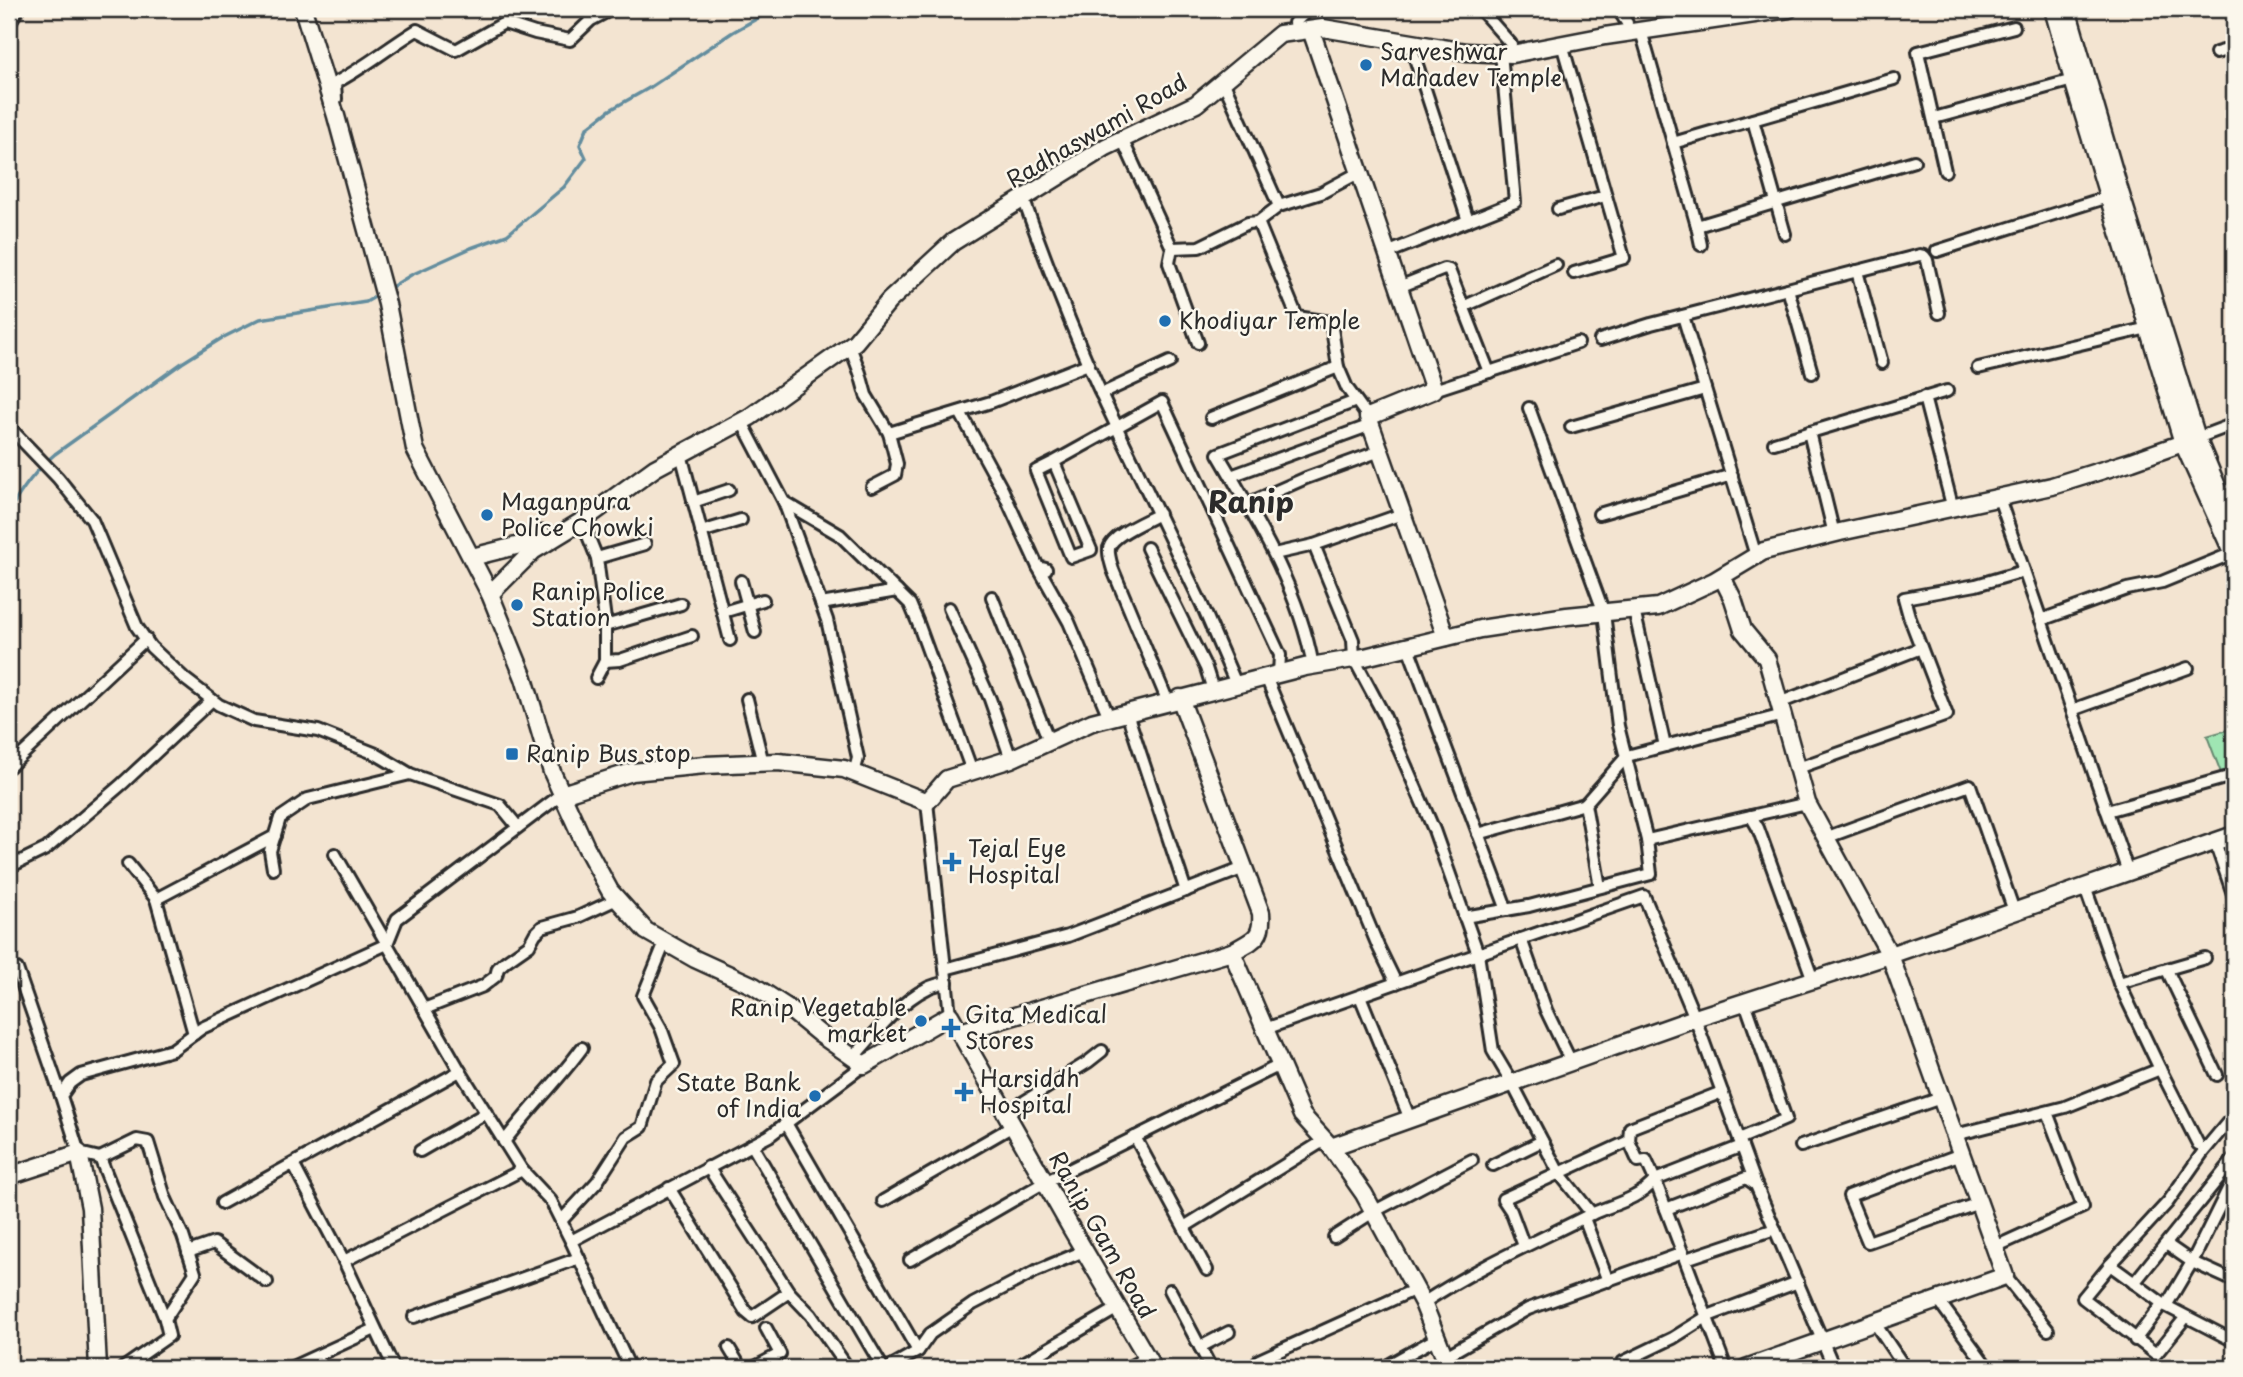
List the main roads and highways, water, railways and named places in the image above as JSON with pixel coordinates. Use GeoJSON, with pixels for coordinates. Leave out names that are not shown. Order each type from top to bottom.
{"type":"FeatureCollection","features":[{"type":"Feature","properties":{"kind":"waterway"},"geometry":{"type":"LineString","coordinates":[[390,288],[411,275],[507,235],[564,187],[586,158],[580,145],[587,128],[610,110],[774,9]]}},
{"type":"Feature","properties":{"kind":"waterway"},"geometry":{"type":"LineString","coordinates":[[9,512],[29,481],[55,454],[182,363],[222,338],[260,319],[366,302],[378,295]]}},
{"type":"Feature","properties":{"kind":"place","name":"Sarveshwar Mahadev Temple"},"geometry":{"type":"Point","coordinates":[1366,65]}},
{"type":"Feature","properties":{"kind":"place","name":"Khodiyar Temple"},"geometry":{"type":"Point","coordinates":[1165,321]}},
{"type":"Feature","properties":{"kind":"place","name":"Maganpura Police Chowki"},"geometry":{"type":"Point","coordinates":[487,515]}},
{"type":"Feature","properties":{"kind":"place","name":"Ranip Police Station"},"geometry":{"type":"Point","coordinates":[517,605]}},
{"type":"Feature","properties":{"kind":"place","name":"Ranip Bus stop"},"geometry":{"type":"Point","coordinates":[512,754]}},
{"type":"Feature","properties":{"kind":"place","name":"Tejal Eye Hospital"},"geometry":{"type":"Point","coordinates":[952,862]}},
{"type":"Feature","properties":{"kind":"place","name":"Ranip Vegetable market"},"geometry":{"type":"Point","coordinates":[921,1021]}},
{"type":"Feature","properties":{"kind":"place","name":"Gita Medical Stores"},"geometry":{"type":"Point","coordinates":[951,1028]}},
{"type":"Feature","properties":{"kind":"place","name":"Harsiddh Hospital"},"geometry":{"type":"Point","coordinates":[964,1092]}},
{"type":"Feature","properties":{"kind":"place","name":"State Bank of India"},"geometry":{"type":"Point","coordinates":[815,1096]}},
{"type":"Feature","properties":{"kind":"district","name":"Ranip"},"geometry":{"type":"Point","coordinates":[1251,503]}}]}
